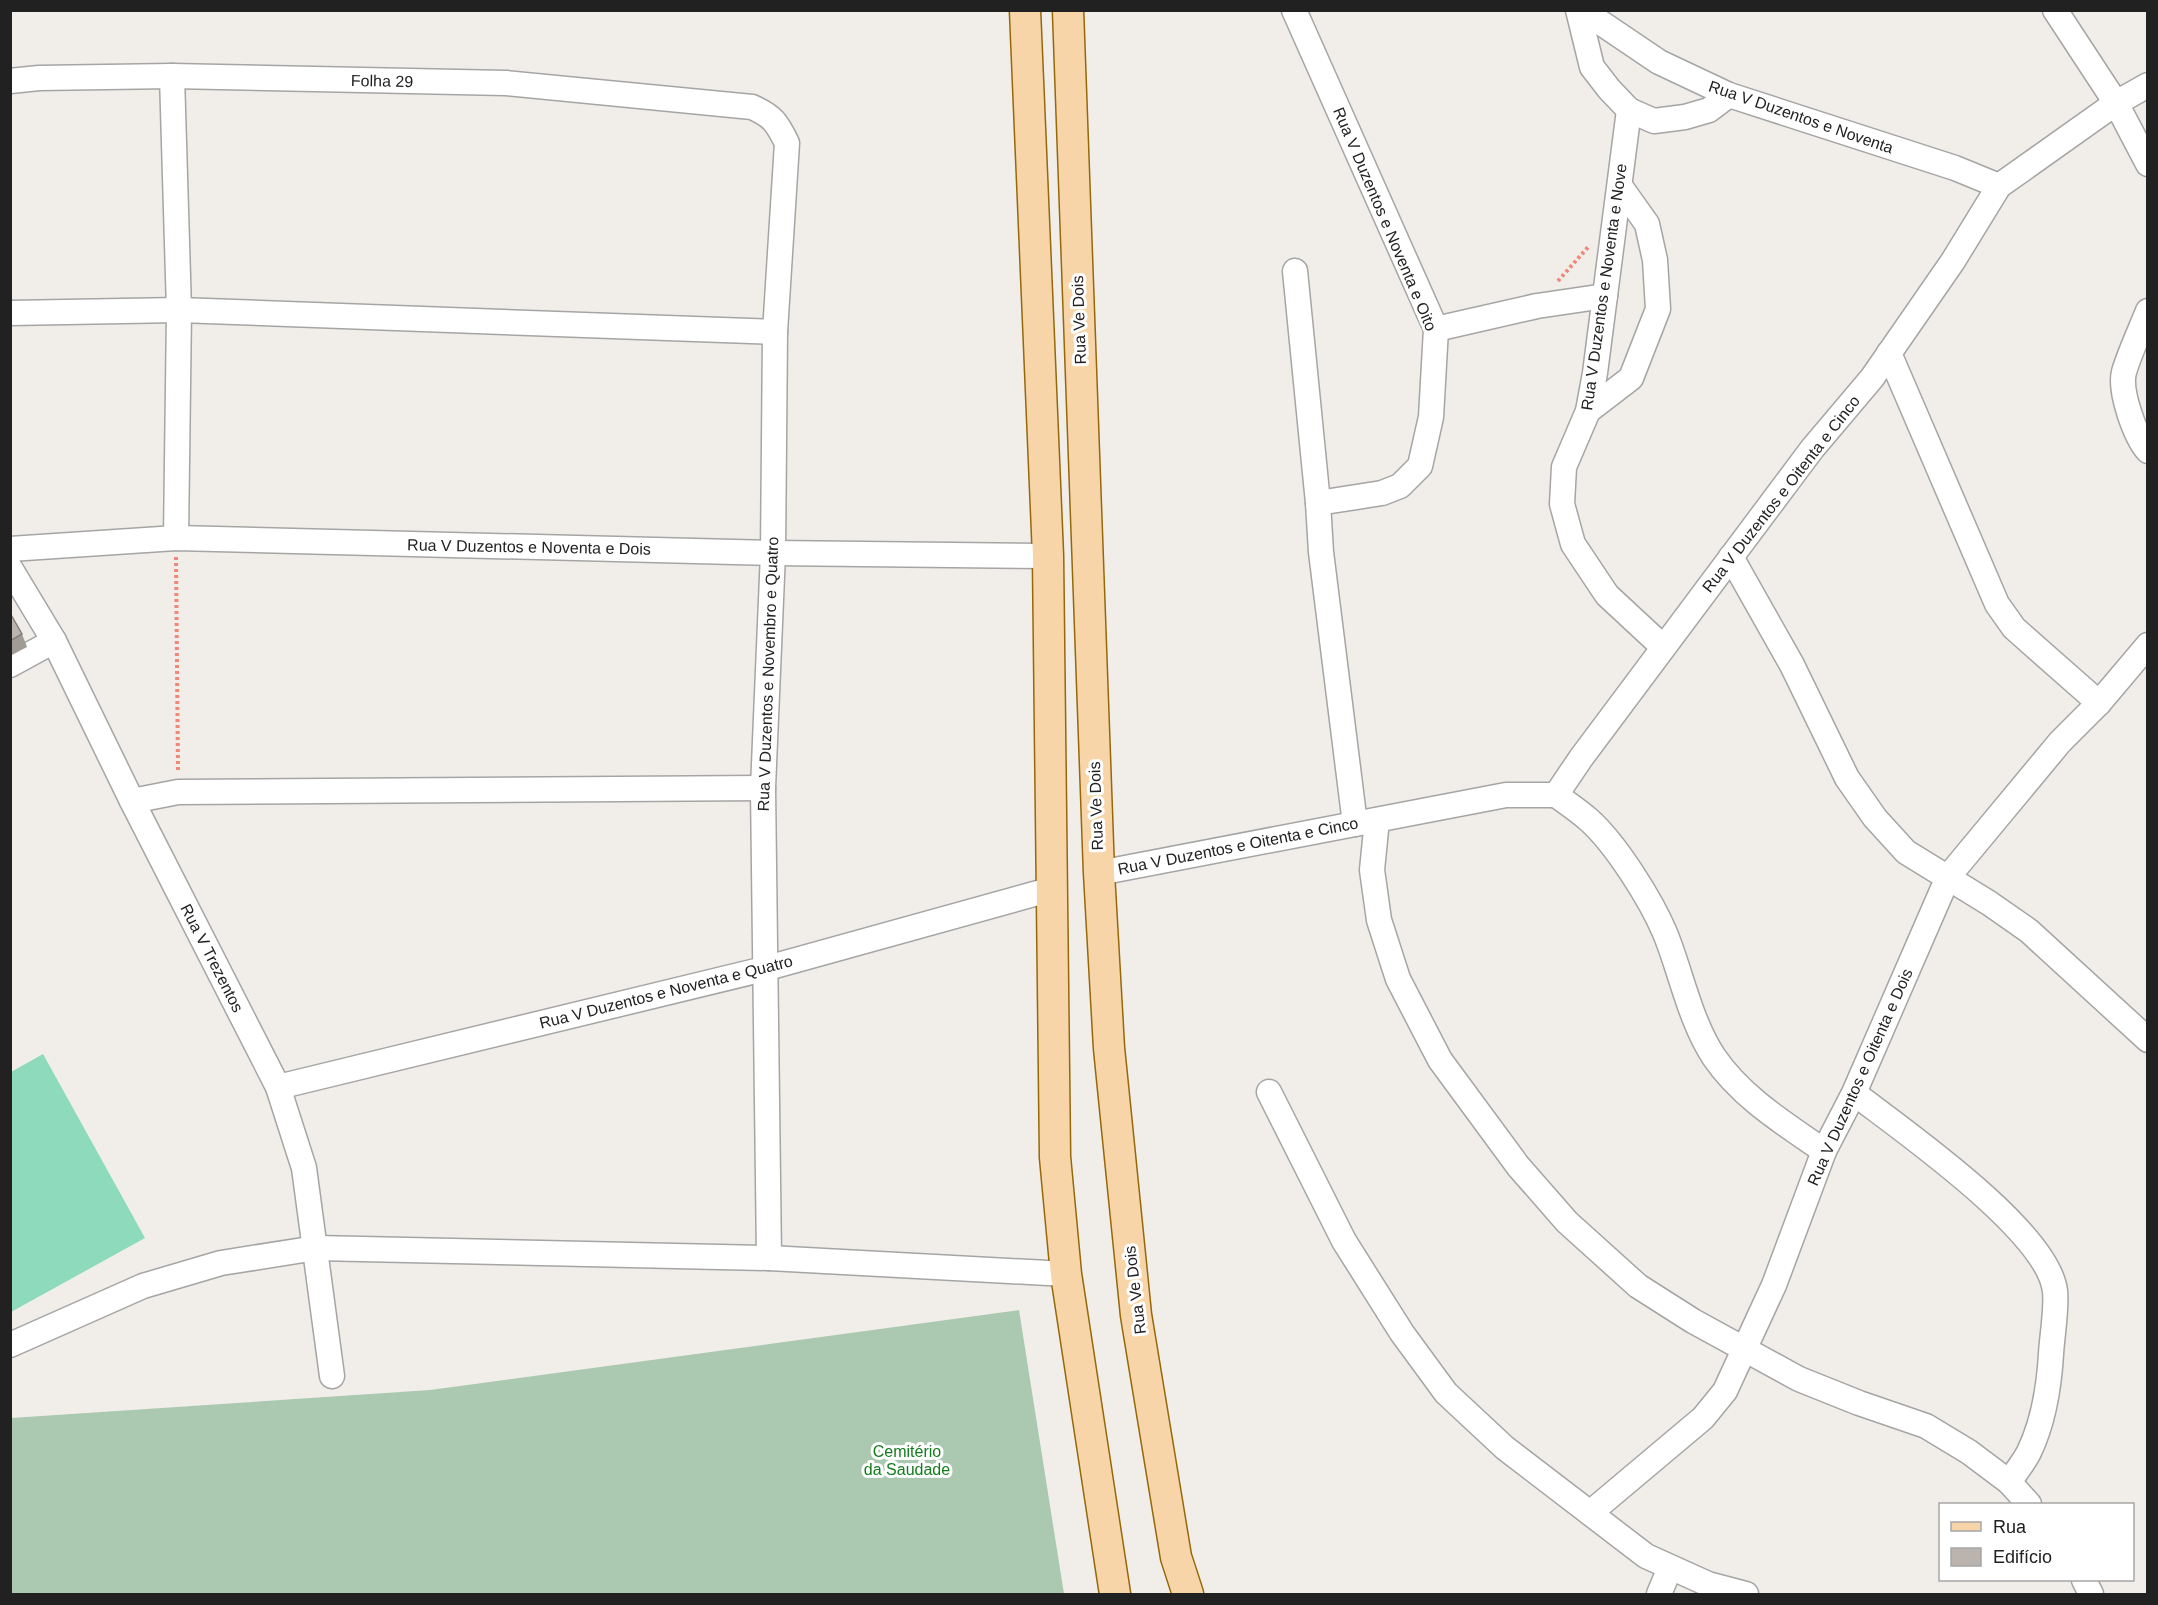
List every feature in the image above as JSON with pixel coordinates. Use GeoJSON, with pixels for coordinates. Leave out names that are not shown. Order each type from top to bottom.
{"type":"FeatureCollection","features":[{"type":"Feature","properties":{"kind":"main road"},"geometry":{"type":"LineString","coordinates":[[1025,10],[1048,556],[1055,1157],[1066,1274],[1115,1594]]}},
{"type":"Feature","properties":{"kind":"main road","name":"Rua Ve Dois"},"geometry":{"type":"LineString","coordinates":[[1068,10],[1099,873],[1109,1048],[1136,1316],[1176,1557],[1188,1594]]}},
{"type":"Feature","properties":{"kind":"street","name":"Rua V Duzentos e Noventa e Oito"},"geometry":{"type":"LineString","coordinates":[[1294,10],[1436,329],[1431,417],[1420,466],[1400,486],[1382,493],[1318,503]]}},
{"type":"Feature","properties":{"kind":"street"},"geometry":{"type":"LineString","coordinates":[[1580,10],[1592,67],[1629,110],[1654,121],[1685,117],[1709,110],[1729,95]]}},
{"type":"Feature","properties":{"kind":"street","name":"Rua V Duzentos e Noventa"},"geometry":{"type":"LineString","coordinates":[[1580,10],[1659,62],[1729,95],[1955,168],[1999,186]]}},
{"type":"Feature","properties":{"kind":"street"},"geometry":{"type":"LineString","coordinates":[[2055,10],[2116,103],[2148,164]]}},
{"type":"Feature","properties":{"kind":"street"},"geometry":{"type":"LineString","coordinates":[[172,76],[179,310],[176,538]]}},
{"type":"Feature","properties":{"kind":"street","name":"Folha 29"},"geometry":{"type":"LineString","coordinates":[[10,81],[172,76],[506,83],[752,107]]}},
{"type":"Feature","properties":{"kind":"street","name":"Rua V Duzentos e Oitenta e Cinco"},"geometry":{"type":"LineString","coordinates":[[1099,873],[1506,795],[1556,795],[1663,647],[1812,449],[1872,378],[1953,261],[1999,186],[2116,103],[2148,85]]}},
{"type":"Feature","properties":{"kind":"street","name":"Rua V Duzentos e Novembro e Quatro"},"geometry":{"type":"LineString","coordinates":[[752,107],[769,114],[787,143],[775,332],[773,553],[763,788],[769,1258]]}},
{"type":"Feature","properties":{"kind":"street","name":"Rua V Duzentos e Noventa e Nove"},"geometry":{"type":"LineString","coordinates":[[1629,110],[1588,411],[1564,467],[1562,504],[1572,544],[1607,595],[1663,647]]}},
{"type":"Feature","properties":{"kind":"street"},"geometry":{"type":"LineString","coordinates":[[1588,411],[1631,378],[1658,309],[1655,260],[1647,224],[1620,186]]}},
{"type":"Feature","properties":{"kind":"street"},"geometry":{"type":"LineString","coordinates":[[1295,271],[1321,552],[1366,822]]}},
{"type":"Feature","properties":{"kind":"street"},"geometry":{"type":"LineString","coordinates":[[1436,329],[1537,306],[1605,296]]}},
{"type":"Feature","properties":{"kind":"street"},"geometry":{"type":"LineString","coordinates":[[10,313],[179,310],[775,332]]}},
{"type":"Feature","properties":{"kind":"street"},"geometry":{"type":"LineString","coordinates":[[2148,311],[2123,375],[2128,412],[2140,442],[2148,451]]}},
{"type":"Feature","properties":{"kind":"street"},"geometry":{"type":"LineString","coordinates":[[1889,353],[1997,604],[2014,628],[2099,703]]}},
{"type":"Feature","properties":{"kind":"street","name":"Rua V Duzentos e Noventa e Dois"},"geometry":{"type":"LineString","coordinates":[[10,549],[176,538],[773,553],[1048,556]]}},
{"type":"Feature","properties":{"kind":"street"},"geometry":{"type":"LineString","coordinates":[[1731,557],[1792,665],[1847,778],[1875,818],[1906,852],[2029,931],[2148,1040]]}},
{"type":"Feature","properties":{"kind":"street","name":"Rua V Trezentos"},"geometry":{"type":"LineString","coordinates":[[10,568],[54,641],[132,801],[278,1087],[304,1168],[332,1376]]}},
{"type":"Feature","properties":{"kind":"street"},"geometry":{"type":"LineString","coordinates":[[10,665],[54,641]]}},
{"type":"Feature","properties":{"kind":"street","name":"Rua V Duzentos e Oitenta e Dois"},"geometry":{"type":"LineString","coordinates":[[1590,1513],[1703,1418],[1725,1391],[1774,1285],[1824,1151],[1854,1093],[1948,877],[2060,742],[2099,703],[2148,645]]}},
{"type":"Feature","properties":{"kind":"street"},"geometry":{"type":"LineString","coordinates":[[132,801],[178,792],[763,788]]}},
{"type":"Feature","properties":{"kind":"street"},"geometry":{"type":"LineString","coordinates":[[1556,795],[1590,820],[1637,880],[1665,932],[1698,1025],[1713,1056],[1744,1091],[1824,1151]]}},
{"type":"Feature","properties":{"kind":"street","name":"Rua V Duzentos e Oitenta e Cinco"},"geometry":{"type":"LineString","coordinates":[[1366,822],[1379,920],[1398,979],[1440,1059],[1518,1166],[1567,1222],[1638,1286],[1693,1321],[1799,1379],[1926,1426],[1969,1452],[2009,1482],[2028,1503]]}},
{"type":"Feature","properties":{"kind":"street","name":"Rua V Duzentos e Noventa e Quatro"},"geometry":{"type":"LineString","coordinates":[[278,1087],[764,969],[1052,889]]}},
{"type":"Feature","properties":{"kind":"street"},"geometry":{"type":"LineString","coordinates":[[1269,1092],[1344,1241],[1402,1333],[1446,1393],[1505,1448],[1646,1556],[1708,1584],[1746,1594]]}},
{"type":"Feature","properties":{"kind":"street"},"geometry":{"type":"LineString","coordinates":[[1854,1093],[1996,1205],[2028,1240],[2045,1264],[2055,1290],[2049,1387],[2042,1420],[2029,1453],[2009,1482]]}},
{"type":"Feature","properties":{"kind":"street"},"geometry":{"type":"LineString","coordinates":[[10,1345],[143,1286],[221,1263],[316,1248],[769,1258],[1066,1274]]}},
{"type":"Feature","properties":{"kind":"street"},"geometry":{"type":"LineString","coordinates":[[1659,1594],[1670,1568]]}},
{"type":"Feature","properties":{"kind":"path"},"geometry":{"type":"LineString","coordinates":[[1537,306],[1592,243]]}},
{"type":"Feature","properties":{"kind":"path"},"geometry":{"type":"LineString","coordinates":[[176,538],[178,792]]}},
{"type":"Feature","properties":{"kind":"green space"},"geometry":{"type":"Polygon","coordinates":[[[43,1054],[145,1238],[11,1312],[11,1072],[43,1054]]]}},
{"type":"Feature","properties":{"kind":"green space","name":"Cemitério da Saudade"},"geometry":{"type":"Polygon","coordinates":[[[1019,1310],[1064,1594],[11,1594],[11,1418],[430,1390],[1019,1310]]]}},
{"type":"Feature","properties":{"kind":"building"},"geometry":{"type":"Polygon","coordinates":[[[10,613],[22,634],[10,641],[10,613]]]}}]}
